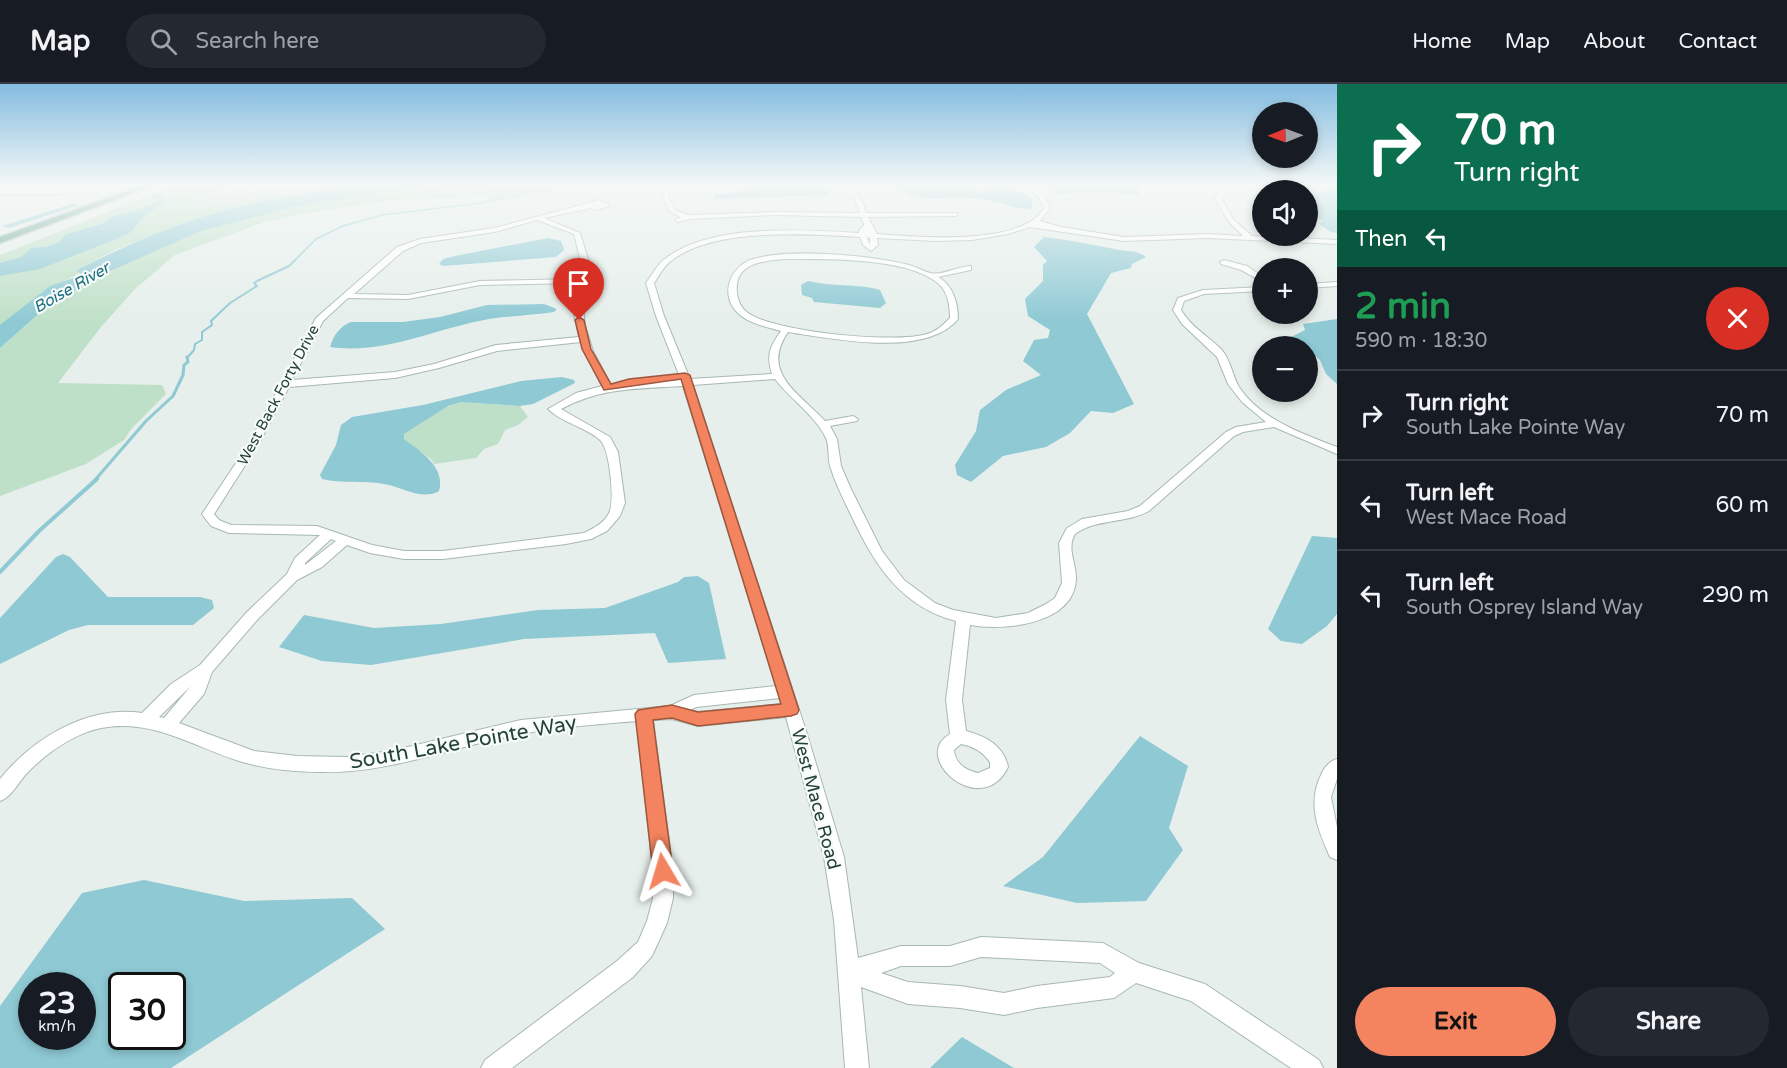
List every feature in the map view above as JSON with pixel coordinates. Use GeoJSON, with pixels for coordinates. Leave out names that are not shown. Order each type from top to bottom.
{"type":"FeatureCollection","features":[{"type":"Feature","properties":{"kind":"main road"},"geometry":{"type":"LineString","coordinates":[[0,240],[28,230]]}},
{"type":"Feature","properties":{"kind":"street","name":"West Back Forty Drive"},"geometry":{"type":"LineString","coordinates":[[329,534],[317,530],[230,529],[209,519],[208,514],[211,506],[244,460],[319,320],[400,249],[420,241],[495,230]]}},
{"type":"Feature","properties":{"kind":"street"},"geometry":{"type":"LineString","coordinates":[[569,230],[577,233],[586,266],[579,281],[582,339],[612,387]]}},
{"type":"Feature","properties":{"kind":"street"},"geometry":{"type":"LineString","coordinates":[[862,230],[864,244],[871,249]]}},
{"type":"Feature","properties":{"kind":"street"},"geometry":{"type":"LineString","coordinates":[[872,230],[874,237],[874,245],[871,249],[873,262]]}},
{"type":"Feature","properties":{"kind":"street"},"geometry":{"type":"LineString","coordinates":[[862,236],[970,238],[1014,230]]}},
{"type":"Feature","properties":{"kind":"street"},"geometry":{"type":"LineString","coordinates":[[1067,230],[1124,239],[1202,236],[1337,242]]}},
{"type":"Feature","properties":{"kind":"street"},"geometry":{"type":"LineString","coordinates":[[1241,230],[1250,238]]}},
{"type":"Feature","properties":{"kind":"street","name":"West Mace Road"},"geometry":{"type":"LineString","coordinates":[[857,1068],[844,920],[834,857],[791,710],[686,379],[660,316],[650,283],[658,267],[669,256],[687,247],[731,236],[781,233],[862,236]]}},
{"type":"Feature","properties":{"kind":"street"},"geometry":{"type":"LineString","coordinates":[[1318,236],[1337,249]]}},
{"type":"Feature","properties":{"kind":"street"},"geometry":{"type":"LineString","coordinates":[[785,257],[904,266],[931,276],[947,288],[955,313],[951,324],[937,333],[913,339],[886,340],[786,329],[759,321],[735,305],[732,281],[738,270],[755,262],[785,257]]}},
{"type":"Feature","properties":{"kind":"street"},"geometry":{"type":"LineString","coordinates":[[1224,262],[1252,273]]}},
{"type":"Feature","properties":{"kind":"street"},"geometry":{"type":"LineString","coordinates":[[931,276],[968,268]]}},
{"type":"Feature","properties":{"kind":"street"},"geometry":{"type":"LineString","coordinates":[[346,296],[408,297],[480,283],[579,281]]}},
{"type":"Feature","properties":{"kind":"street"},"geometry":{"type":"LineString","coordinates":[[1318,285],[1337,284]]}},
{"type":"Feature","properties":{"kind":"street"},"geometry":{"type":"LineString","coordinates":[[1252,290],[1194,294],[1181,300],[1177,310],[1183,320],[1222,357],[1231,381],[1241,395],[1277,423],[1337,451]]}},
{"type":"Feature","properties":{"kind":"street"},"geometry":{"type":"LineString","coordinates":[[786,329],[774,349],[776,372],[788,391],[824,424],[833,441],[836,467],[875,554],[891,576],[921,602],[940,611],[964,618],[998,624],[1050,610],[1064,597],[1070,582],[1065,553],[1066,539],[1071,531],[1090,522],[1140,511],[1230,434],[1240,429],[1277,423]]}},
{"type":"Feature","properties":{"kind":"street"},"geometry":{"type":"LineString","coordinates":[[284,384],[395,375],[436,366],[496,348],[582,339]]}},
{"type":"Feature","properties":{"kind":"street"},"geometry":{"type":"LineString","coordinates":[[292,577],[300,561],[329,534],[370,549],[404,555],[443,555],[587,536],[603,528],[614,516],[619,503],[610,445],[606,439],[553,409],[580,395],[612,387],[776,372]]}},
{"type":"Feature","properties":{"kind":"street"},"geometry":{"type":"LineString","coordinates":[[824,424],[853,419]]}},
{"type":"Feature","properties":{"kind":"street"},"geometry":{"type":"LineString","coordinates":[[147,719],[177,688],[205,669],[252,616],[292,577],[317,564],[345,540]]}},
{"type":"Feature","properties":{"kind":"street"},"geometry":{"type":"LineString","coordinates":[[960,737],[954,700],[964,618]]}},
{"type":"Feature","properties":{"kind":"street"},"geometry":{"type":"LineString","coordinates":[[167,726],[198,690],[205,669]]}},
{"type":"Feature","properties":{"kind":"street","name":"South Lake Pointe Way"},"geometry":{"type":"LineString","coordinates":[[672,712],[693,701],[785,691]]}},
{"type":"Feature","properties":{"kind":"street","name":"South Lake Pointe Way"},"geometry":{"type":"LineString","coordinates":[[0,793],[29,760],[50,743],[91,725],[115,719],[147,719],[254,758],[321,765],[361,764],[398,758],[500,731],[644,714],[672,712],[698,719],[791,710]]}},
{"type":"Feature","properties":{"kind":"street"},"geometry":{"type":"LineString","coordinates":[[494,1068],[625,969],[645,949],[657,923],[663,898],[663,871],[644,714]]}},
{"type":"Feature","properties":{"kind":"street"},"geometry":{"type":"LineString","coordinates":[[1337,766],[1323,784],[1322,812],[1337,851]]}},
{"type":"Feature","properties":{"kind":"street"},"geometry":{"type":"LineString","coordinates":[[848,972],[902,956],[950,956],[981,947],[1103,952],[1134,972],[1197,992],[1311,1068]]}},
{"type":"Feature","properties":{"kind":"street"},"geometry":{"type":"LineString","coordinates":[[848,972],[908,993],[960,997],[1004,1004],[1037,997],[1114,987],[1134,972]]}},
{"type":"Feature","properties":{"kind":"green space"},"geometry":{"type":"Polygon","coordinates":[[[63,230],[168,230],[117,249],[77,270],[80,273],[0,325],[0,255],[63,230]]]}},
{"type":"Feature","properties":{"kind":"green space"},"geometry":{"type":"Polygon","coordinates":[[[243,230],[175,255],[135,289],[101,327],[58,383],[162,385],[166,394],[132,428],[124,440],[86,464],[0,496],[0,348],[44,309],[99,276],[201,231],[243,230]]]}},
{"type":"Feature","properties":{"kind":"green space"},"geometry":{"type":"Polygon","coordinates":[[[461,402],[520,406],[528,417],[518,425],[505,430],[498,444],[484,449],[476,458],[434,464],[404,439],[403,434],[437,410],[461,402]]]}},
{"type":"Feature","properties":{"kind":"water"},"geometry":{"type":"Polygon","coordinates":[[[81,230],[133,230],[116,239],[40,269],[0,276],[0,263],[21,257],[31,248],[46,247],[59,242],[67,234],[81,230]]]}},
{"type":"Feature","properties":{"kind":"water","name":"Boise River"},"geometry":{"type":"Polygon","coordinates":[[[165,230],[205,230],[99,276],[44,309],[0,348],[0,325],[50,286],[77,277],[80,273],[77,270],[165,230]]]}},
{"type":"Feature","properties":{"kind":"water"},"geometry":{"type":"Polygon","coordinates":[[[1044,237],[1136,252],[1146,257],[1132,264],[1131,268],[1111,273],[1087,314],[1134,404],[1113,413],[1091,411],[1070,433],[1046,447],[1003,456],[971,482],[957,475],[955,465],[976,431],[980,410],[1006,390],[1041,375],[1023,361],[1034,340],[1048,338],[1050,330],[1028,316],[1025,299],[1043,281],[1043,265],[1047,261],[1034,247],[1044,237]]]}},
{"type":"Feature","properties":{"kind":"water"},"geometry":{"type":"Polygon","coordinates":[[[548,238],[561,241],[564,250],[556,257],[443,266],[439,264],[443,259],[455,256],[548,238]]]}},
{"type":"Feature","properties":{"kind":"water"},"geometry":{"type":"Polygon","coordinates":[[[808,281],[880,290],[886,303],[880,308],[814,302],[812,298],[802,295],[801,285],[808,281]]]}},
{"type":"Feature","properties":{"kind":"water"},"geometry":{"type":"Polygon","coordinates":[[[544,304],[557,309],[554,312],[469,323],[391,344],[371,347],[330,347],[338,332],[351,322],[403,322],[440,317],[487,305],[544,304]]]}},
{"type":"Feature","properties":{"kind":"water"},"geometry":{"type":"Polygon","coordinates":[[[1337,319],[1337,384],[1326,374],[1318,358],[1318,336],[1293,336],[1305,330],[1303,324],[1318,324],[1318,322],[1337,319]]]}},
{"type":"Feature","properties":{"kind":"water"},"geometry":{"type":"Polygon","coordinates":[[[562,377],[574,380],[575,383],[533,404],[520,406],[461,402],[448,406],[404,434],[404,439],[430,460],[439,474],[439,491],[432,494],[419,494],[376,483],[322,479],[320,475],[336,445],[341,425],[352,417],[423,405],[521,381],[562,377]]]}},
{"type":"Feature","properties":{"kind":"water"},"geometry":{"type":"Polygon","coordinates":[[[1312,536],[1337,538],[1337,614],[1327,626],[1302,644],[1281,641],[1268,629],[1312,536]]]}},
{"type":"Feature","properties":{"kind":"water"},"geometry":{"type":"Polygon","coordinates":[[[63,554],[70,557],[108,597],[200,597],[212,600],[214,608],[193,625],[88,625],[69,630],[0,664],[0,618],[56,557],[63,554]]]}},
{"type":"Feature","properties":{"kind":"water"},"geometry":{"type":"Polygon","coordinates":[[[698,576],[709,583],[726,659],[668,663],[655,633],[524,639],[371,665],[322,661],[279,647],[304,615],[374,628],[441,624],[538,610],[605,608],[678,582],[684,577],[698,576]]]}},
{"type":"Feature","properties":{"kind":"water"},"geometry":{"type":"Polygon","coordinates":[[[1140,736],[1188,766],[1169,828],[1183,850],[1146,901],[1077,903],[1003,886],[1043,857],[1140,736]]]}},
{"type":"Feature","properties":{"kind":"water"},"geometry":{"type":"Polygon","coordinates":[[[144,880],[244,901],[352,898],[385,929],[171,1068],[0,1068],[0,1006],[18,981],[18,1050],[96,1050],[96,972],[25,972],[82,893],[144,880]]]}},
{"type":"Feature","properties":{"kind":"water"},"geometry":{"type":"Polygon","coordinates":[[[962,1037],[1014,1068],[930,1068],[962,1037]]]}},
{"type":"Feature","properties":{"kind":"waterway"},"geometry":{"type":"LineString","coordinates":[[187,358],[194,350],[195,344],[202,340],[202,332],[212,325],[211,321],[230,303],[257,286],[254,283],[257,281],[289,266],[316,239],[335,230]]}},
{"type":"Feature","properties":{"kind":"waterway"},"geometry":{"type":"LineString","coordinates":[[95,480],[146,421],[173,396],[183,375],[184,365],[188,362],[187,358]]}},
{"type":"Feature","properties":{"kind":"waterway"},"geometry":{"type":"LineString","coordinates":[[0,572],[39,531],[97,479]]}},
{"type":"Feature","properties":{"kind":"route"},"geometry":{"type":"LineString","coordinates":[[579,320],[586,349],[608,388],[629,382],[685,375],[791,710],[698,719],[672,712],[644,714],[663,871]]}}]}
